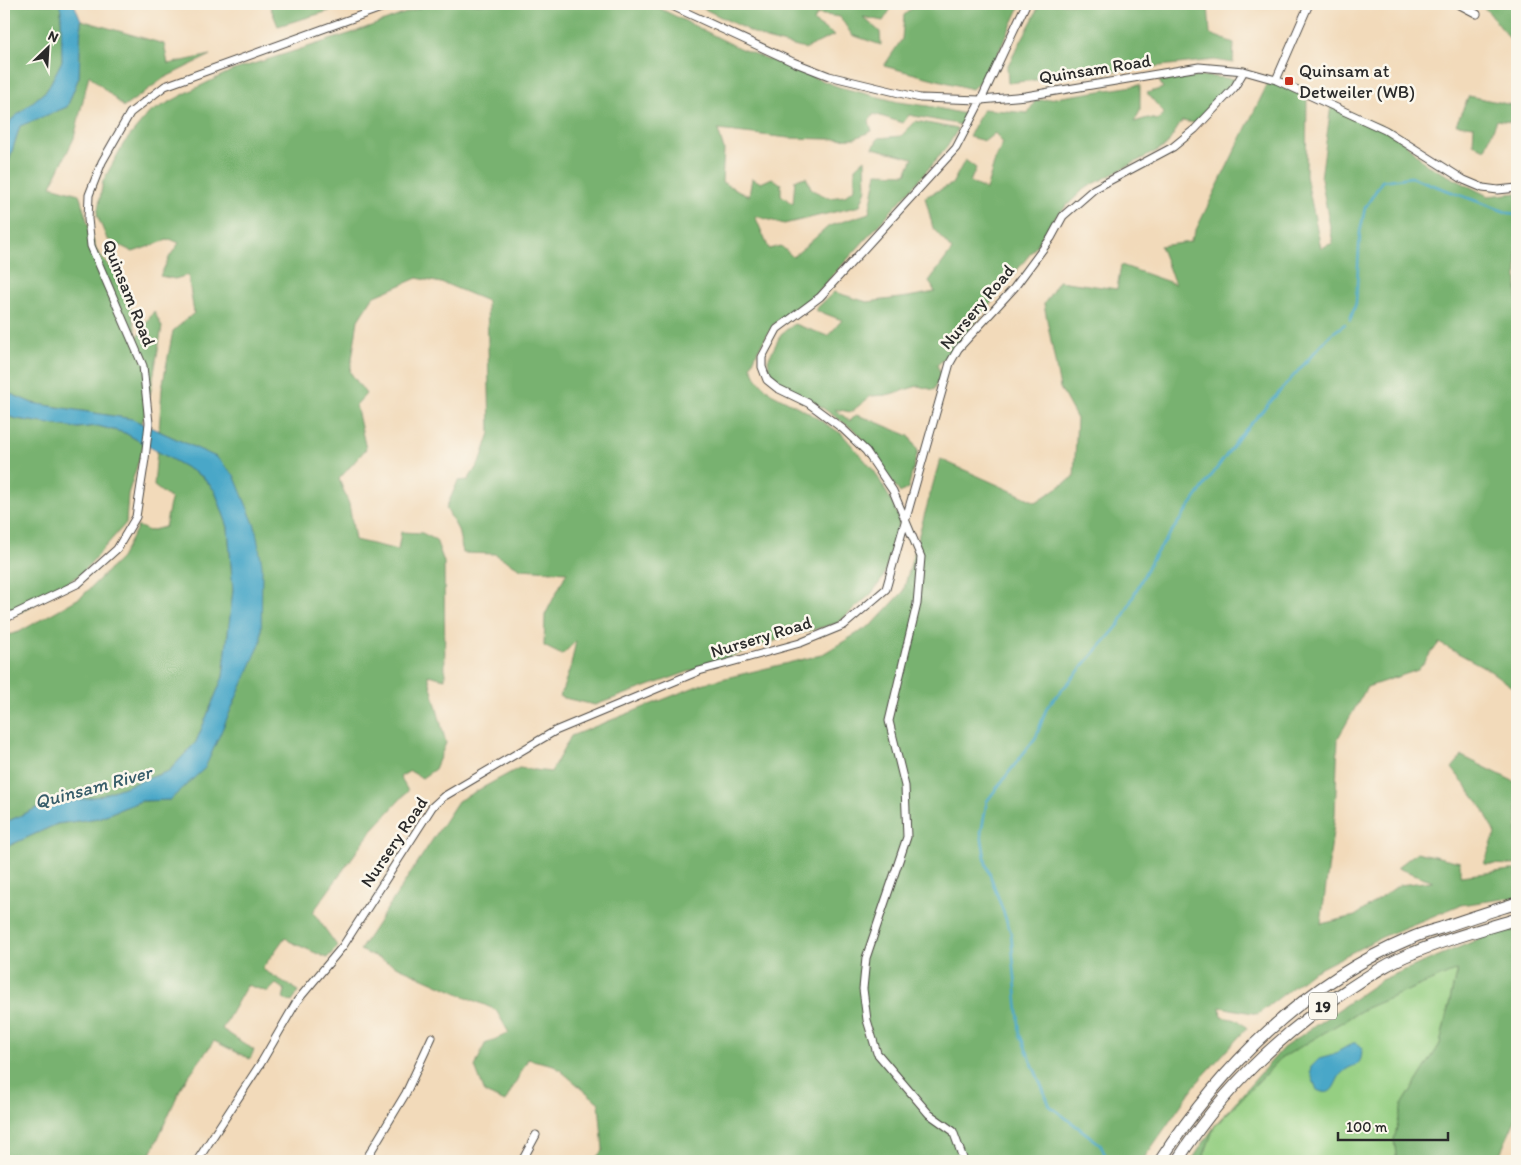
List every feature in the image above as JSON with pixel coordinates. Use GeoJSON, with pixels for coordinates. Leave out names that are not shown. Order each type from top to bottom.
{"type":"FeatureCollection","features":[{"type":"Feature","properties":{"kind":"highway","name":"19"},"geometry":{"type":"LineString","coordinates":[[1160,1161],[1211,1090],[1263,1036],[1312,993],[1359,963],[1409,938],[1517,903]]}},
{"type":"Feature","properties":{"kind":"highway","name":"19"},"geometry":{"type":"LineString","coordinates":[[1177,1161],[1222,1099],[1272,1047],[1320,1008],[1368,976],[1412,953],[1517,919]]}},
{"type":"Feature","properties":{"kind":"street","name":"Quinsam Road"},"geometry":{"type":"LineString","coordinates":[[4,619],[79,583],[117,549],[136,517],[145,460],[148,423],[143,366],[92,246],[88,219],[89,195],[102,162],[130,113],[165,86],[392,4]]}},
{"type":"Feature","properties":{"kind":"street","name":"Quinsam Road"},"geometry":{"type":"LineString","coordinates":[[668,4],[793,62],[829,76],[920,98],[981,100],[1026,96],[1199,67],[1244,71],[1276,80],[1385,130],[1464,180],[1483,188],[1498,190],[1517,188]]}},
{"type":"Feature","properties":{"kind":"street"},"geometry":{"type":"LineString","coordinates":[[964,1161],[953,1131],[929,1114],[878,1053],[867,1020],[863,989],[866,958],[907,837],[906,786],[889,721],[917,604],[921,557],[893,491],[866,451],[843,428],[808,403],[777,388],[767,380],[762,367],[762,357],[777,329],[820,297],[956,148],[1026,4]]}},
{"type":"Feature","properties":{"kind":"street"},"geometry":{"type":"LineString","coordinates":[[1276,80],[1309,4]]}},
{"type":"Feature","properties":{"kind":"street"},"geometry":{"type":"LineString","coordinates":[[1458,4],[1478,14]]}},
{"type":"Feature","properties":{"kind":"street","name":"Nursery Road"},"geometry":{"type":"LineString","coordinates":[[197,1161],[261,1064],[297,1001],[343,946],[432,807],[443,797],[554,731],[699,671],[800,643],[844,625],[886,590],[950,363],[958,349],[1014,288],[1051,238],[1063,216],[1094,189],[1174,147],[1195,129],[1234,88],[1244,71]]}},
{"type":"Feature","properties":{"kind":"street"},"geometry":{"type":"LineString","coordinates":[[364,1161],[406,1093],[432,1037]]}},
{"type":"Feature","properties":{"kind":"street"},"geometry":{"type":"LineString","coordinates":[[522,1161],[536,1135]]}},
{"type":"Feature","properties":{"kind":"green space"},"geometry":{"type":"Polygon","coordinates":[[[4,4],[59,4],[61,10],[62,61],[47,90],[11,120],[4,137],[4,4]]]}},
{"type":"Feature","properties":{"kind":"green space"},"geometry":{"type":"Polygon","coordinates":[[[269,4],[353,4],[278,26],[269,4]]]}},
{"type":"Feature","properties":{"kind":"green space"},"geometry":{"type":"Polygon","coordinates":[[[430,4],[651,4],[739,48],[839,87],[898,102],[969,115],[962,125],[909,115],[903,123],[874,114],[869,121],[872,131],[855,138],[789,138],[718,130],[724,150],[722,182],[749,196],[752,178],[761,183],[772,178],[781,184],[781,195],[793,204],[795,180],[806,177],[812,190],[829,198],[845,196],[855,188],[855,168],[865,159],[866,189],[860,206],[784,224],[755,216],[769,249],[781,246],[793,257],[829,226],[869,213],[877,173],[906,174],[913,158],[873,148],[878,138],[901,136],[916,121],[958,129],[947,147],[912,188],[815,295],[774,324],[751,366],[757,379],[771,393],[804,410],[842,434],[875,472],[892,502],[900,521],[883,578],[872,593],[838,623],[783,638],[595,705],[560,697],[571,665],[576,641],[562,655],[544,646],[545,615],[567,572],[521,569],[495,554],[463,553],[458,530],[446,508],[458,481],[468,480],[481,460],[490,433],[487,301],[446,284],[417,278],[373,297],[358,320],[350,372],[366,394],[356,405],[366,449],[339,479],[349,504],[355,540],[398,550],[401,532],[422,533],[436,540],[444,562],[445,679],[428,675],[446,743],[435,769],[422,778],[410,771],[400,777],[408,791],[372,830],[313,912],[338,947],[327,958],[289,941],[285,937],[262,969],[299,991],[292,1002],[283,999],[285,990],[276,984],[268,992],[247,985],[222,1029],[254,1050],[250,1059],[214,1041],[182,1085],[150,1156],[151,1161],[4,1161],[4,848],[57,824],[98,818],[141,801],[170,800],[261,642],[216,457],[159,431],[162,388],[173,331],[194,313],[188,275],[175,279],[160,276],[179,243],[170,239],[133,252],[107,239],[97,215],[103,181],[124,143],[149,113],[231,71],[352,33],[430,4]]]}},
{"type":"Feature","properties":{"kind":"green space"},"geometry":{"type":"Polygon","coordinates":[[[694,4],[894,4],[883,21],[863,17],[880,32],[881,45],[852,35],[840,17],[817,14],[814,22],[834,35],[805,49],[766,39],[694,4]]]}},
{"type":"Feature","properties":{"kind":"green space"},"geometry":{"type":"Polygon","coordinates":[[[917,4],[1021,4],[989,73],[972,89],[884,66],[902,39],[904,15],[917,4]]]}},
{"type":"Feature","properties":{"kind":"green space"},"geometry":{"type":"Polygon","coordinates":[[[1039,4],[1208,4],[1210,34],[1234,43],[1233,63],[1214,60],[1008,83],[1007,67],[1039,4]]]}},
{"type":"Feature","properties":{"kind":"green space"},"geometry":{"type":"Polygon","coordinates":[[[1475,4],[1517,4],[1517,48],[1487,10],[1475,4]]]}},
{"type":"Feature","properties":{"kind":"green space"},"geometry":{"type":"Polygon","coordinates":[[[81,20],[164,44],[168,64],[211,55],[164,78],[124,107],[89,75],[74,138],[51,186],[79,194],[96,250],[126,286],[137,338],[154,311],[162,327],[151,390],[142,424],[132,419],[32,403],[4,391],[4,177],[20,125],[67,107],[79,77],[81,20]]]}},
{"type":"Feature","properties":{"kind":"green space"},"geometry":{"type":"Polygon","coordinates":[[[1205,76],[1235,79],[1195,123],[1182,121],[1166,146],[1084,189],[1055,217],[1034,249],[952,352],[937,365],[941,374],[934,390],[918,386],[887,395],[871,396],[851,412],[834,409],[850,421],[856,415],[909,436],[918,451],[908,488],[900,493],[857,432],[814,402],[771,379],[768,360],[781,334],[794,324],[828,336],[842,320],[815,310],[834,292],[867,302],[935,292],[929,281],[952,250],[933,228],[925,197],[952,184],[965,160],[976,168],[970,182],[986,190],[995,160],[1003,143],[995,133],[985,141],[969,137],[983,109],[1028,113],[1035,101],[1140,85],[1140,111],[1134,122],[1148,118],[1158,120],[1164,113],[1147,93],[1163,88],[1159,81],[1205,76]]]}},
{"type":"Feature","properties":{"kind":"green space"},"geometry":{"type":"Polygon","coordinates":[[[1271,77],[1307,94],[1306,176],[1321,248],[1333,243],[1321,178],[1331,106],[1392,130],[1427,165],[1488,196],[1517,193],[1517,690],[1486,668],[1439,643],[1418,670],[1367,687],[1338,738],[1335,816],[1321,924],[1355,916],[1399,885],[1433,881],[1397,868],[1417,852],[1460,862],[1460,876],[1517,870],[1517,897],[1460,905],[1382,937],[1311,973],[1258,1014],[1220,1007],[1221,1017],[1238,1020],[1247,1028],[1195,1085],[1142,1161],[593,1161],[603,1150],[599,1103],[554,1065],[528,1059],[505,1102],[485,1093],[475,1067],[485,1044],[509,1033],[496,1010],[360,950],[458,801],[519,768],[551,772],[571,736],[705,683],[821,655],[873,624],[903,592],[940,459],[1036,502],[1074,477],[1077,419],[1060,388],[1044,304],[1059,281],[1117,289],[1121,265],[1175,284],[1160,246],[1190,242],[1271,77]]]}},
{"type":"Feature","properties":{"kind":"green space"},"geometry":{"type":"Polygon","coordinates":[[[1469,96],[1512,105],[1517,104],[1517,123],[1497,120],[1485,149],[1473,144],[1474,126],[1456,124],[1469,96]]]}},
{"type":"Feature","properties":{"kind":"green space"},"geometry":{"type":"Polygon","coordinates":[[[4,415],[17,419],[77,428],[98,426],[125,433],[144,444],[128,494],[126,523],[81,574],[23,611],[4,616],[4,415]]]}},
{"type":"Feature","properties":{"kind":"green space"},"geometry":{"type":"Polygon","coordinates":[[[157,451],[203,477],[215,491],[228,527],[233,590],[223,677],[196,742],[169,771],[99,796],[37,808],[4,823],[4,636],[19,632],[81,597],[121,558],[138,526],[149,531],[165,527],[171,499],[154,486],[157,451]]]}},
{"type":"Feature","properties":{"kind":"green space"},"geometry":{"type":"Polygon","coordinates":[[[1462,756],[1517,783],[1517,865],[1484,864],[1495,834],[1484,810],[1452,768],[1462,756]]]}},
{"type":"Feature","properties":{"kind":"green space"},"geometry":{"type":"Polygon","coordinates":[[[1517,931],[1517,1116],[1499,1156],[1504,1161],[1397,1161],[1394,1140],[1402,1105],[1440,1044],[1457,970],[1364,1009],[1280,1059],[1214,1127],[1283,1048],[1381,980],[1491,934],[1517,931]]]}},
{"type":"Feature","properties":{"kind":"green space"},"geometry":{"type":"Polygon","coordinates":[[[1457,969],[1440,1044],[1402,1105],[1394,1140],[1397,1161],[1209,1161],[1204,1155],[1214,1127],[1280,1059],[1364,1009],[1457,969]]]}},
{"type":"Feature","properties":{"kind":"green space"},"geometry":{"type":"Polygon","coordinates":[[[1214,1127],[1204,1155],[1209,1161],[1191,1161],[1214,1127]]]}},
{"type":"Feature","properties":{"kind":"water"},"geometry":{"type":"Polygon","coordinates":[[[59,4],[74,4],[81,20],[79,77],[67,107],[20,126],[4,177],[4,137],[11,120],[47,90],[62,61],[61,10],[59,4]]]}},
{"type":"Feature","properties":{"kind":"water","name":"Quinsam River"},"geometry":{"type":"Polygon","coordinates":[[[4,391],[32,403],[132,419],[216,457],[234,475],[255,526],[262,565],[261,642],[205,768],[170,800],[141,801],[98,818],[57,824],[4,848],[4,823],[37,808],[99,796],[169,771],[196,742],[223,677],[233,590],[228,527],[215,491],[203,477],[125,433],[98,426],[77,428],[17,419],[4,415],[4,391]]]}},
{"type":"Feature","properties":{"kind":"water"},"geometry":{"type":"Polygon","coordinates":[[[1353,1043],[1357,1043],[1362,1047],[1359,1063],[1346,1069],[1339,1076],[1331,1091],[1323,1092],[1317,1090],[1310,1072],[1311,1067],[1319,1059],[1330,1056],[1353,1043]]]}},
{"type":"Feature","properties":{"kind":"waterway"},"geometry":{"type":"LineString","coordinates":[[1350,320],[1356,303],[1360,232],[1365,208],[1382,181],[1411,177],[1517,216]]}},
{"type":"Feature","properties":{"kind":"waterway"},"geometry":{"type":"LineString","coordinates":[[1108,1161],[1100,1144],[1050,1106],[1020,1035],[1011,933],[986,864],[981,833],[987,801],[1036,737],[1047,707],[1119,625],[1152,559],[1240,436],[1330,335],[1345,324]]}},
{"type":"Feature","properties":{"kind":"place","name":"Quinsam at Detweiler (WB)"},"geometry":{"type":"Point","coordinates":[1289,81]}}]}
